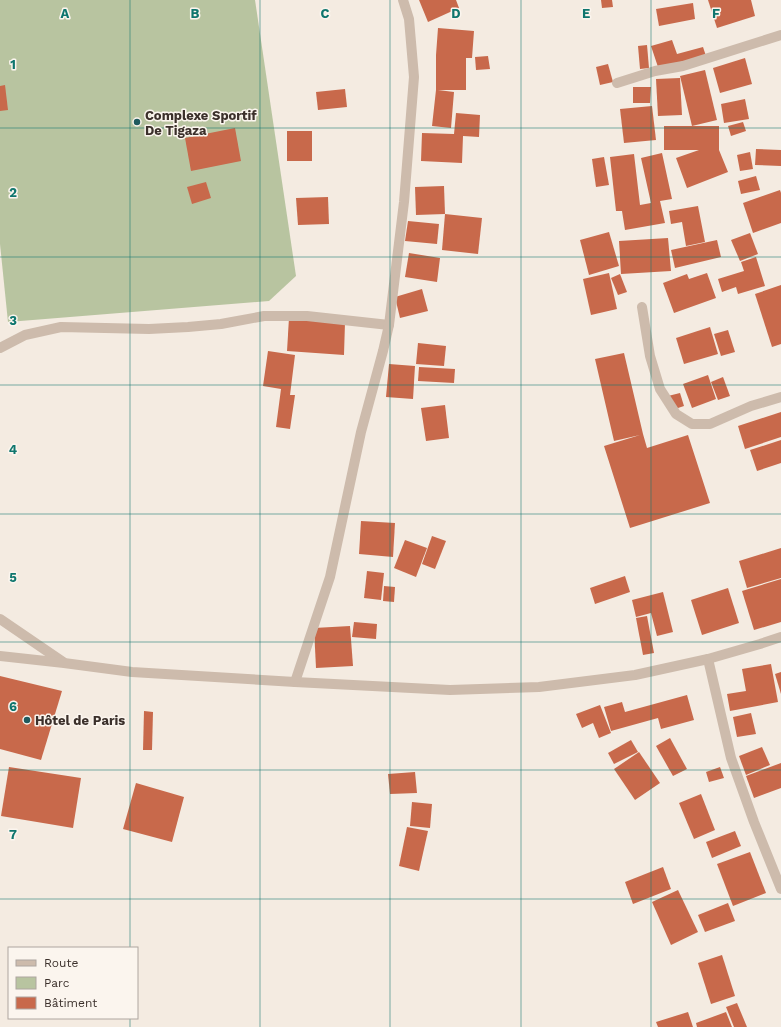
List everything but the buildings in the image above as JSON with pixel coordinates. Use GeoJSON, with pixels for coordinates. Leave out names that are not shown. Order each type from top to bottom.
{"type":"FeatureCollection","features":[{"type":"Feature","properties":{"kind":"street"},"geometry":{"type":"LineString","coordinates":[[295,682],[330,577],[362,432],[389,325],[404,202],[414,77],[409,19],[403,0]]}},
{"type":"Feature","properties":{"kind":"street"},"geometry":{"type":"LineString","coordinates":[[617,83],[655,71],[682,66],[781,35]]}},
{"type":"Feature","properties":{"kind":"street"},"geometry":{"type":"LineString","coordinates":[[642,306],[650,356],[660,389],[676,414],[692,424],[710,424],[751,406],[781,397]]}},
{"type":"Feature","properties":{"kind":"street"},"geometry":{"type":"LineString","coordinates":[[0,348],[25,335],[61,327],[149,329],[188,328],[264,316],[307,316],[389,325]]}},
{"type":"Feature","properties":{"kind":"street"},"geometry":{"type":"LineString","coordinates":[[0,619],[64,663]]}},
{"type":"Feature","properties":{"kind":"street"},"geometry":{"type":"LineString","coordinates":[[0,656],[132,672],[450,690],[539,687],[635,675],[708,659],[781,637]]}},
{"type":"Feature","properties":{"kind":"street"},"geometry":{"type":"LineString","coordinates":[[708,659],[731,758],[781,890]]}},
{"type":"Feature","properties":{"kind":"green space","name":"Complexe Sportif De Tigaza"},"geometry":{"type":"Polygon","coordinates":[[[0,0],[255,0],[296,276],[269,301],[8,322],[0,244],[0,0]]]}},
{"type":"Feature","properties":{"kind":"place","name":"Complexe Sportif De Tigaza"},"geometry":{"type":"Point","coordinates":[137,122]}},
{"type":"Feature","properties":{"kind":"place","name":"Hôtel de Paris"},"geometry":{"type":"Point","coordinates":[27,720]}}]}
